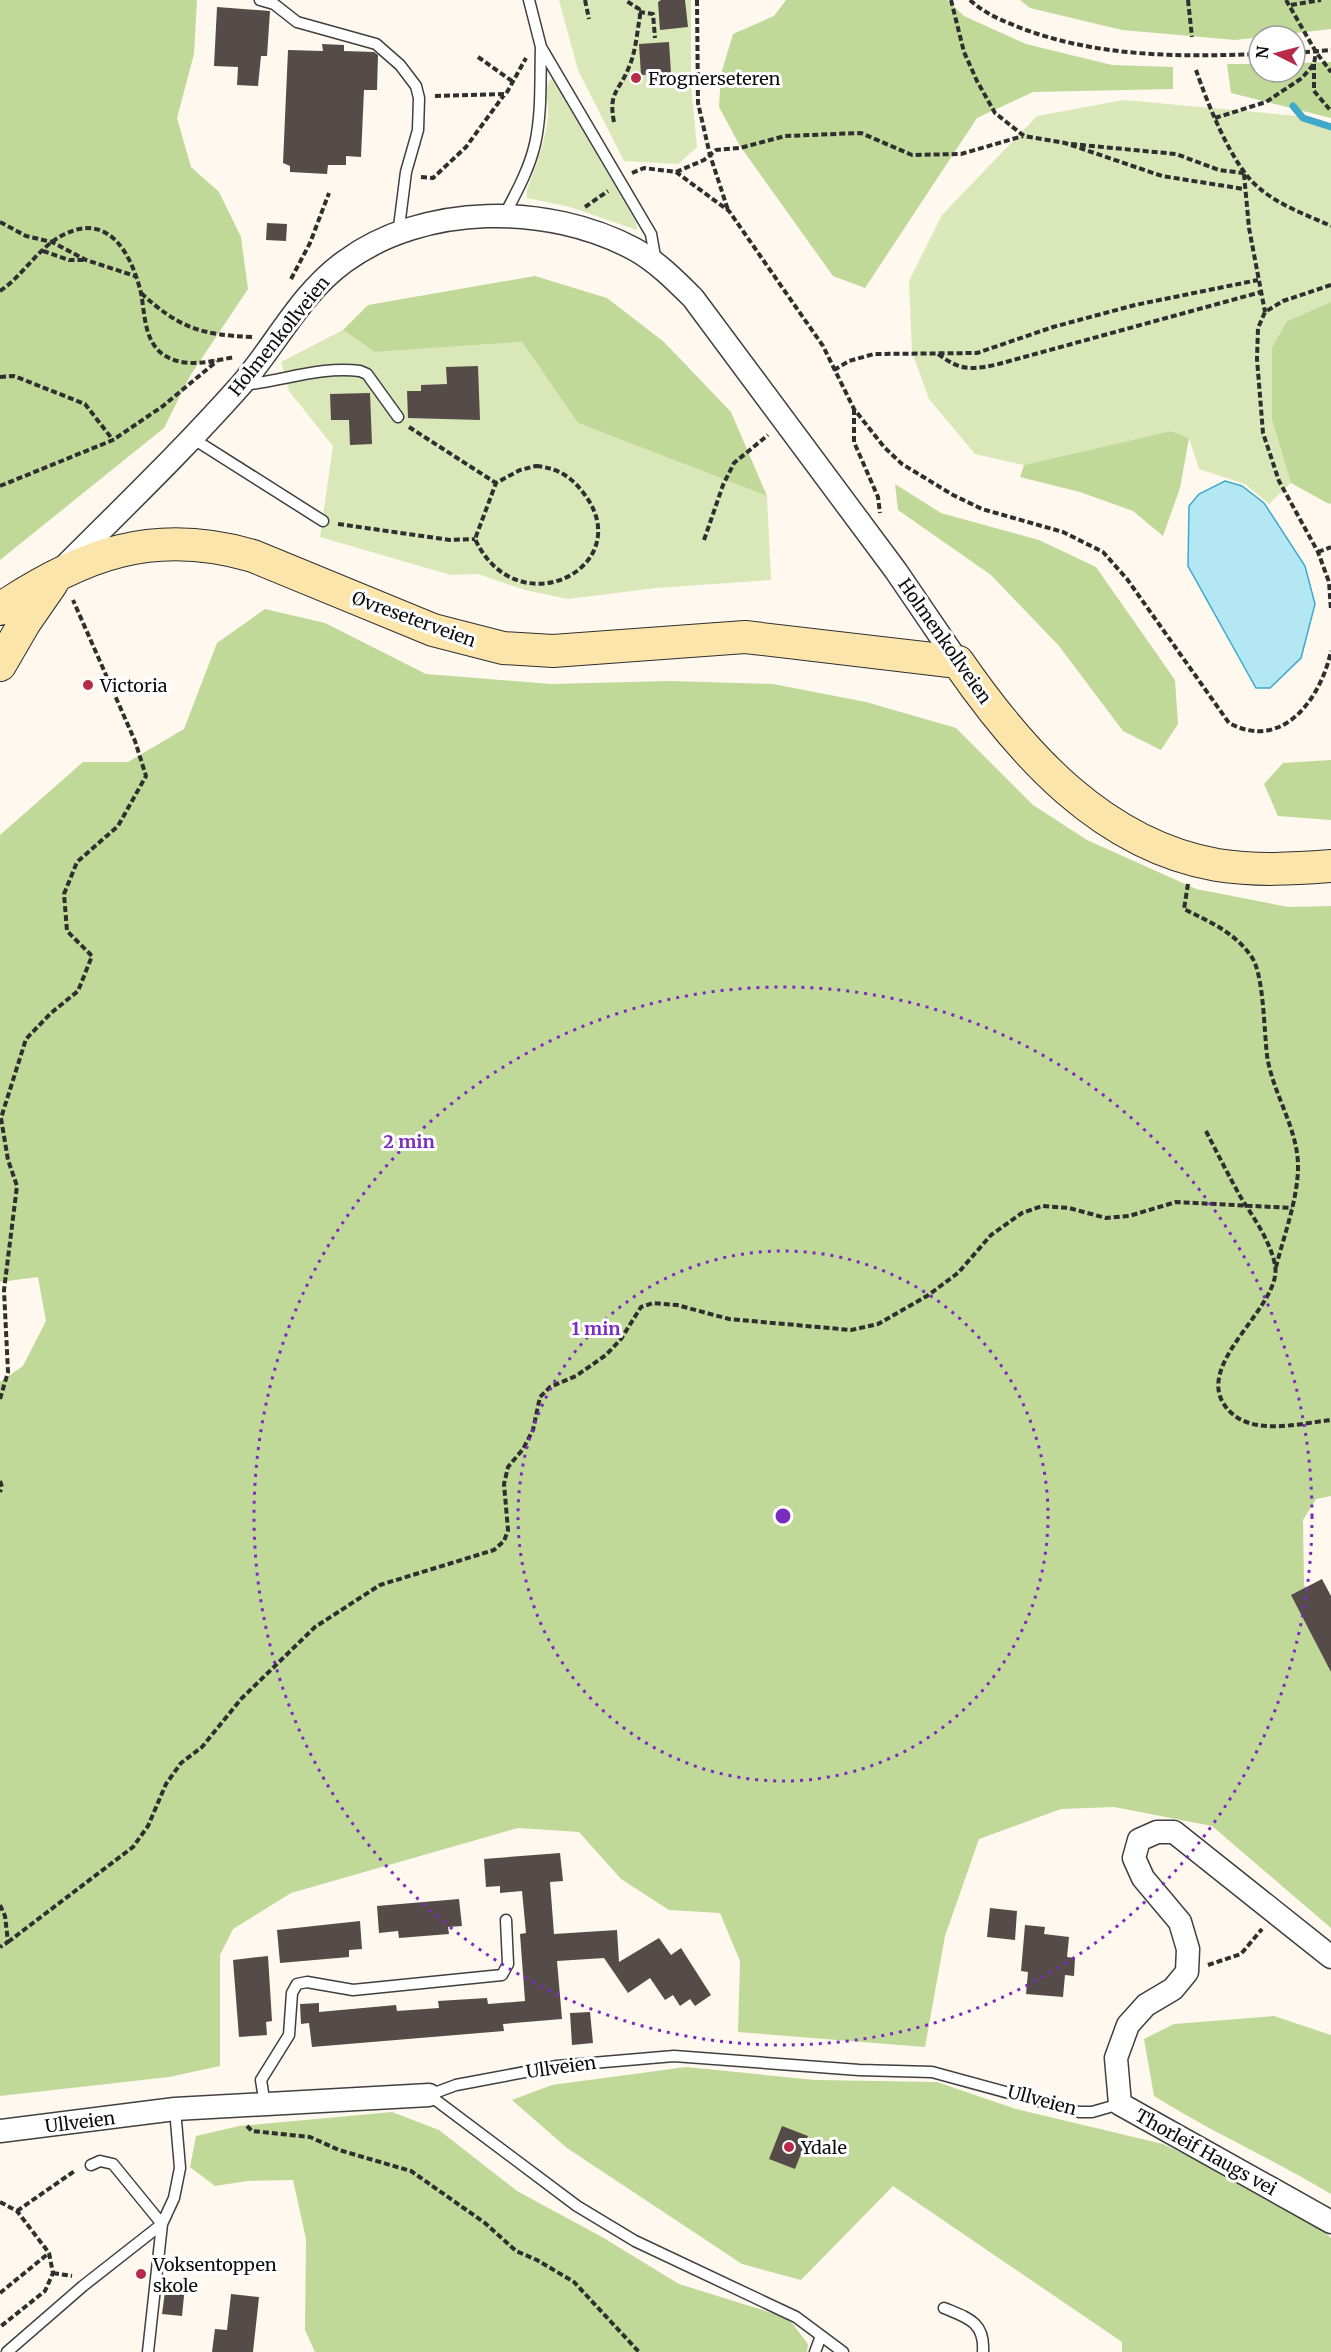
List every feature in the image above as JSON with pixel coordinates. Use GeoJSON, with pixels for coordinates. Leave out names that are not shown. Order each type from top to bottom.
{"type":"FeatureCollection","features":[{"type":"Feature","properties":{"kind":"main road","name":"Øvreseterveien"},"geometry":{"type":"LineString","coordinates":[[0,609],[60,572],[124,549],[177,543],[202,544],[253,556],[433,630],[503,648],[553,651],[745,637],[958,662]]}},
{"type":"Feature","properties":{"kind":"main road"},"geometry":{"type":"LineString","coordinates":[[0,665],[25,622],[60,572]]}},
{"type":"Feature","properties":{"kind":"main road","name":"Holmenkollveien"},"geometry":{"type":"LineString","coordinates":[[958,662],[1004,726],[1059,783],[1085,804],[1137,838],[1191,859],[1250,868],[1331,866]]}},
{"type":"Feature","properties":{"kind":"street","name":"Holmenkollveien"},"geometry":{"type":"LineString","coordinates":[[60,572],[240,386],[258,340],[331,273],[369,247],[398,235],[441,222],[503,217],[562,222],[616,240],[656,263],[693,298],[869,535],[958,662]]}},
{"type":"Feature","properties":{"kind":"street"},"geometry":{"type":"LineString","coordinates":[[1187,1972],[1188,1949],[1180,1922],[1143,1878],[1134,1858],[1139,1840],[1157,1832],[1174,1832],[1331,1957]]}},
{"type":"Feature","properties":{"kind":"street","name":"Thorleif Haugs vei"},"geometry":{"type":"LineString","coordinates":[[1187,1972],[1173,1989],[1146,2005],[1128,2025],[1116,2058],[1120,2104],[1331,2222]]}},
{"type":"Feature","properties":{"kind":"street","name":"Ullveien"},"geometry":{"type":"LineString","coordinates":[[0,2131],[176,2109],[429,2095]]}},
{"type":"Feature","properties":{"kind":"lane"},"geometry":{"type":"LineString","coordinates":[[260,0],[274,4],[297,22],[376,44],[409,75],[416,86],[419,108],[418,129],[406,177],[398,235]]}},
{"type":"Feature","properties":{"kind":"lane"},"geometry":{"type":"LineString","coordinates":[[503,217],[526,173],[539,121],[541,47],[529,0]]}},
{"type":"Feature","properties":{"kind":"lane"},"geometry":{"type":"LineString","coordinates":[[541,47],[651,234],[656,263]]}},
{"type":"Feature","properties":{"kind":"lane"},"geometry":{"type":"LineString","coordinates":[[240,386],[278,381],[314,372],[360,371],[367,374],[398,417]]}},
{"type":"Feature","properties":{"kind":"lane"},"geometry":{"type":"LineString","coordinates":[[192,438],[323,521]]}},
{"type":"Feature","properties":{"kind":"lane"},"geometry":{"type":"LineString","coordinates":[[265,2105],[261,2080],[289,2035],[292,1993],[297,1984],[307,1982],[353,1990],[502,1975],[508,1964],[506,1920]]}},
{"type":"Feature","properties":{"kind":"lane","name":"Ullveien"},"geometry":{"type":"LineString","coordinates":[[429,2095],[456,2085],[557,2066],[674,2056],[859,2070],[932,2072],[1079,2112],[1092,2112],[1120,2104]]}},
{"type":"Feature","properties":{"kind":"lane"},"geometry":{"type":"LineString","coordinates":[[429,2095],[577,2206],[616,2230],[666,2256],[796,2317],[843,2352]]}},
{"type":"Feature","properties":{"kind":"lane"},"geometry":{"type":"LineString","coordinates":[[148,2352],[162,2224],[174,2198],[180,2168],[176,2109]]}},
{"type":"Feature","properties":{"kind":"lane"},"geometry":{"type":"LineString","coordinates":[[91,2166],[100,2161],[113,2164],[162,2224]]}},
{"type":"Feature","properties":{"kind":"lane"},"geometry":{"type":"LineString","coordinates":[[7,2352],[83,2286],[162,2224]]}},
{"type":"Feature","properties":{"kind":"lane"},"geometry":{"type":"LineString","coordinates":[[944,2308],[974,2320],[983,2336],[983,2352]]}},
{"type":"Feature","properties":{"kind":"lane"},"geometry":{"type":"LineString","coordinates":[[815,2352],[821,2336]]}},
{"type":"Feature","properties":{"kind":"path"},"geometry":{"type":"LineString","coordinates":[[585,0],[589,19]]}},
{"type":"Feature","properties":{"kind":"path"},"geometry":{"type":"LineString","coordinates":[[625,0],[639,12],[653,14],[655,38]]}},
{"type":"Feature","properties":{"kind":"path"},"geometry":{"type":"LineString","coordinates":[[697,0],[696,86],[701,121],[729,211],[823,346],[854,408],[884,447],[902,464],[953,495],[982,509],[1063,532],[1103,552],[1127,579],[1223,718],[1240,729],[1273,729],[1302,712],[1318,689],[1327,669],[1331,651]]}},
{"type":"Feature","properties":{"kind":"path"},"geometry":{"type":"LineString","coordinates":[[951,0],[964,52],[977,81],[995,113],[1024,136]]}},
{"type":"Feature","properties":{"kind":"path"},"geometry":{"type":"LineString","coordinates":[[970,0],[996,19],[1052,39],[1107,51],[1151,56],[1247,54]]}},
{"type":"Feature","properties":{"kind":"path"},"geometry":{"type":"LineString","coordinates":[[1188,0],[1192,37]]}},
{"type":"Feature","properties":{"kind":"path"},"geometry":{"type":"LineString","coordinates":[[1286,0],[1291,5],[1316,52],[1331,72]]}},
{"type":"Feature","properties":{"kind":"path"},"geometry":{"type":"LineString","coordinates":[[1291,5],[1321,0]]}},
{"type":"Feature","properties":{"kind":"path"},"geometry":{"type":"LineString","coordinates":[[614,122],[611,102],[631,63],[639,12]]}},
{"type":"Feature","properties":{"kind":"path"},"geometry":{"type":"LineString","coordinates":[[406,177],[433,178],[466,147],[504,94],[521,63],[541,47]]}},
{"type":"Feature","properties":{"kind":"path"},"geometry":{"type":"LineString","coordinates":[[1307,52],[1331,50]]}},
{"type":"Feature","properties":{"kind":"path"},"geometry":{"type":"LineString","coordinates":[[1316,52],[1314,91],[1329,110]]}},
{"type":"Feature","properties":{"kind":"path"},"geometry":{"type":"LineString","coordinates":[[478,57],[512,81]]}},
{"type":"Feature","properties":{"kind":"path"},"geometry":{"type":"LineString","coordinates":[[1215,118],[1266,102],[1302,78],[1314,64]]}},
{"type":"Feature","properties":{"kind":"path"},"geometry":{"type":"LineString","coordinates":[[1196,70],[1215,118],[1244,173],[1270,195],[1331,226]]}},
{"type":"Feature","properties":{"kind":"path"},"geometry":{"type":"LineString","coordinates":[[439,95],[504,94]]}},
{"type":"Feature","properties":{"kind":"path"},"geometry":{"type":"LineString","coordinates":[[676,172],[716,150],[740,148],[785,136],[861,133],[912,155],[961,154],[1024,136],[1065,143],[1176,154],[1219,170],[1244,173]]}},
{"type":"Feature","properties":{"kind":"path"},"geometry":{"type":"LineString","coordinates":[[1065,143],[1162,176],[1244,189]]}},
{"type":"Feature","properties":{"kind":"path"},"geometry":{"type":"LineString","coordinates":[[562,222],[605,196],[619,177],[644,168],[676,172],[729,211]]}},
{"type":"Feature","properties":{"kind":"path"},"geometry":{"type":"LineString","coordinates":[[1244,173],[1244,189],[1265,312],[1258,328],[1257,358],[1263,433],[1279,481],[1318,552],[1329,582],[1331,610]]}},
{"type":"Feature","properties":{"kind":"path"},"geometry":{"type":"LineString","coordinates":[[286,287],[310,243],[329,193]]}},
{"type":"Feature","properties":{"kind":"path"},"geometry":{"type":"LineString","coordinates":[[0,222],[26,236],[52,242],[86,260],[135,276]]}},
{"type":"Feature","properties":{"kind":"path"},"geometry":{"type":"LineString","coordinates":[[0,291],[52,242],[64,234],[91,227],[106,232],[115,239],[135,276],[149,338],[158,351],[183,363],[217,360],[234,357],[258,340]]}},
{"type":"Feature","properties":{"kind":"path"},"geometry":{"type":"LineString","coordinates":[[43,251],[69,260],[86,260]]}},
{"type":"Feature","properties":{"kind":"path"},"geometry":{"type":"LineString","coordinates":[[834,370],[849,361],[874,354],[977,353],[1053,327],[1124,308],[1258,279]]}},
{"type":"Feature","properties":{"kind":"path"},"geometry":{"type":"LineString","coordinates":[[1265,312],[1283,301],[1331,285]]}},
{"type":"Feature","properties":{"kind":"path"},"geometry":{"type":"LineString","coordinates":[[140,292],[168,317],[202,331],[258,340]]}},
{"type":"Feature","properties":{"kind":"path"},"geometry":{"type":"LineString","coordinates":[[937,353],[953,365],[969,369],[995,365],[1261,292]]}},
{"type":"Feature","properties":{"kind":"path"},"geometry":{"type":"LineString","coordinates":[[234,357],[239,350]]}},
{"type":"Feature","properties":{"kind":"path"},"geometry":{"type":"LineString","coordinates":[[0,486],[113,440],[162,406],[217,360]]}},
{"type":"Feature","properties":{"kind":"path"},"geometry":{"type":"LineString","coordinates":[[0,377],[14,376],[85,404],[113,440]]}},
{"type":"Feature","properties":{"kind":"path"},"geometry":{"type":"LineString","coordinates":[[854,408],[854,442],[875,489],[881,510],[869,535]]}},
{"type":"Feature","properties":{"kind":"path"},"geometry":{"type":"LineString","coordinates":[[398,417],[418,434],[496,483]]}},
{"type":"Feature","properties":{"kind":"path"},"geometry":{"type":"LineString","coordinates":[[704,540],[723,485],[734,463],[784,421]]}},
{"type":"Feature","properties":{"kind":"path"},"geometry":{"type":"LineString","coordinates":[[536,466],[567,475],[593,508],[599,529],[596,546],[584,563],[568,578],[534,584],[510,578],[497,571],[480,551],[475,539],[496,483],[520,470],[536,466]]}},
{"type":"Feature","properties":{"kind":"path"},"geometry":{"type":"LineString","coordinates":[[323,521],[434,538],[475,539]]}},
{"type":"Feature","properties":{"kind":"path"},"geometry":{"type":"LineString","coordinates":[[1318,552],[1331,547]]}},
{"type":"Feature","properties":{"kind":"path"},"geometry":{"type":"LineString","coordinates":[[0,1399],[8,1372],[4,1290],[17,1186],[8,1160],[1,1118],[26,1039],[51,1012],[78,991],[92,956],[67,931],[64,894],[77,862],[118,826],[146,776],[135,741],[60,572]]}},
{"type":"Feature","properties":{"kind":"path"},"geometry":{"type":"LineString","coordinates":[[1191,859],[1185,909],[1229,932],[1253,958],[1262,998],[1267,1057],[1294,1138],[1298,1168],[1292,1208],[1269,1295],[1226,1357],[1220,1378],[1221,1398],[1230,1413],[1248,1424],[1267,1426],[1331,1420]]}},
{"type":"Feature","properties":{"kind":"path"},"geometry":{"type":"LineString","coordinates":[[1206,1131],[1263,1234],[1276,1267]]}},
{"type":"Feature","properties":{"kind":"path"},"geometry":{"type":"LineString","coordinates":[[0,1947],[133,1847],[148,1826],[166,1784],[181,1763],[202,1747],[241,1699],[315,1627],[380,1585],[494,1550],[504,1541],[508,1530],[504,1484],[508,1467],[523,1449],[533,1430],[540,1397],[550,1387],[576,1376],[606,1355],[621,1340],[641,1307],[653,1303],[677,1305],[729,1319],[851,1330],[878,1324],[927,1296],[958,1273],[991,1235],[1022,1213],[1042,1206],[1069,1208],[1106,1218],[1129,1216],[1176,1202],[1292,1208]]}},
{"type":"Feature","properties":{"kind":"path"},"geometry":{"type":"LineString","coordinates":[[0,1481],[0,1492]]}},
{"type":"Feature","properties":{"kind":"path"},"geometry":{"type":"LineString","coordinates":[[0,1905],[5,1916],[8,1942]]}},
{"type":"Feature","properties":{"kind":"path"},"geometry":{"type":"LineString","coordinates":[[1187,1972],[1241,1954],[1261,1929],[1285,1921]]}},
{"type":"Feature","properties":{"kind":"path"},"geometry":{"type":"LineString","coordinates":[[237,2107],[252,2131],[310,2137],[339,2150],[411,2171],[484,2223],[516,2251],[537,2260],[574,2282],[639,2352]]}},
{"type":"Feature","properties":{"kind":"path"},"geometry":{"type":"LineString","coordinates":[[17,2211],[76,2170]]}},
{"type":"Feature","properties":{"kind":"path"},"geometry":{"type":"LineString","coordinates":[[0,2202],[17,2211],[49,2253],[53,2272],[45,2291],[0,2327]]}},
{"type":"Feature","properties":{"kind":"path"},"geometry":{"type":"LineString","coordinates":[[0,2293],[49,2253]]}},
{"type":"Feature","properties":{"kind":"path"},"geometry":{"type":"LineString","coordinates":[[53,2272],[70,2276]]}},
{"type":"Feature","properties":{"kind":"green space"},"geometry":{"type":"Polygon","coordinates":[[[0,0],[197,0],[194,54],[177,118],[191,167],[219,192],[241,237],[248,289],[190,376],[164,428],[0,560],[0,0]]]}},
{"type":"Feature","properties":{"kind":"green space","name":"Frognerseteren"},"geometry":{"type":"Polygon","coordinates":[[[559,0],[691,0],[691,85],[697,147],[678,164],[624,161],[578,70],[559,0]]]}},
{"type":"Feature","properties":{"kind":"green space"},"geometry":{"type":"Polygon","coordinates":[[[786,0],[947,0],[964,16],[1026,44],[1112,65],[1173,67],[1173,89],[1033,92],[977,118],[865,288],[833,276],[740,146],[719,107],[721,74],[733,34],[774,16],[786,0]]]}},
{"type":"Feature","properties":{"kind":"green space"},"geometry":{"type":"Polygon","coordinates":[[[1020,0],[1331,0],[1331,29],[1307,32],[1307,24],[1247,24],[1247,39],[1235,40],[1122,30],[1030,8],[1020,0]]]}},
{"type":"Feature","properties":{"kind":"green space"},"geometry":{"type":"Polygon","coordinates":[[[1331,62],[1331,118],[1231,93],[1227,64],[1247,64],[1247,84],[1307,84],[1307,63],[1331,62]]]}},
{"type":"Feature","properties":{"kind":"green space"},"geometry":{"type":"Polygon","coordinates":[[[552,78],[636,222],[637,230],[570,207],[527,198],[527,190],[545,134],[548,115],[547,86],[552,78]]]}},
{"type":"Feature","properties":{"kind":"green space"},"geometry":{"type":"Polygon","coordinates":[[[1124,100],[1298,116],[1331,129],[1331,302],[1287,321],[1272,420],[1291,483],[1269,504],[1245,484],[1199,469],[1189,438],[1171,431],[1024,465],[975,454],[929,399],[912,352],[909,281],[942,215],[1037,116],[1124,100]]]}},
{"type":"Feature","properties":{"kind":"green space"},"geometry":{"type":"Polygon","coordinates":[[[535,276],[607,298],[664,342],[731,412],[767,496],[578,423],[522,342],[375,352],[343,330],[368,305],[535,276]]]}},
{"type":"Feature","properties":{"kind":"green space"},"geometry":{"type":"Polygon","coordinates":[[[1331,302],[1331,503],[1329,504],[1291,483],[1272,420],[1272,348],[1287,321],[1331,302]]]}},
{"type":"Feature","properties":{"kind":"green space"},"geometry":{"type":"Polygon","coordinates":[[[343,330],[375,352],[522,342],[578,423],[767,496],[771,580],[656,588],[568,599],[525,590],[478,574],[451,575],[320,537],[333,446],[289,391],[281,362],[343,330]]]}},
{"type":"Feature","properties":{"kind":"green space"},"geometry":{"type":"Polygon","coordinates":[[[1171,431],[1189,438],[1180,488],[1163,536],[1133,511],[1080,492],[1020,477],[1024,465],[1171,431]]]}},
{"type":"Feature","properties":{"kind":"green space"},"geometry":{"type":"Polygon","coordinates":[[[895,484],[941,513],[1039,540],[1096,567],[1175,680],[1178,724],[1161,750],[1123,731],[1059,646],[991,575],[898,510],[895,484]]]}},
{"type":"Feature","properties":{"kind":"green space"},"geometry":{"type":"Polygon","coordinates":[[[265,609],[325,623],[426,674],[551,684],[670,681],[773,684],[866,702],[956,728],[1033,805],[1087,840],[1196,889],[1288,907],[1331,906],[1331,1496],[1316,1499],[1303,1520],[1304,1585],[1320,1611],[1331,1616],[1331,1928],[1212,1826],[1114,1807],[1061,1809],[979,1839],[945,1936],[925,2047],[738,2032],[740,1961],[720,1913],[669,1910],[621,1879],[579,1832],[518,1828],[291,1893],[233,1929],[220,1955],[220,2066],[169,2077],[0,2096],[0,1382],[23,1366],[46,1321],[38,1277],[0,1282],[0,835],[83,762],[128,762],[184,729],[217,643],[265,609]]]}},
{"type":"Feature","properties":{"kind":"green space"},"geometry":{"type":"Polygon","coordinates":[[[1331,760],[1331,820],[1278,816],[1264,784],[1283,763],[1331,760]]]}},
{"type":"Feature","properties":{"kind":"green space"},"geometry":{"type":"Polygon","coordinates":[[[1274,2016],[1331,2035],[1331,2194],[1154,2096],[1144,2039],[1174,2024],[1274,2016]]]}},
{"type":"Feature","properties":{"kind":"green space"},"geometry":{"type":"Polygon","coordinates":[[[686,2067],[815,2080],[937,2082],[1016,2109],[1163,2144],[1236,2179],[1322,2230],[1331,2238],[1331,2352],[1122,2352],[1122,2342],[893,2186],[801,2280],[742,2264],[567,2148],[512,2100],[552,2085],[686,2067]]]}},
{"type":"Feature","properties":{"kind":"green space"},"geometry":{"type":"Polygon","coordinates":[[[392,2112],[439,2130],[517,2191],[602,2237],[679,2284],[788,2318],[808,2344],[807,2352],[315,2352],[305,2330],[306,2239],[293,2180],[247,2181],[215,2186],[190,2167],[196,2136],[239,2126],[392,2112]]]}},
{"type":"Feature","properties":{"kind":"water"},"geometry":{"type":"Polygon","coordinates":[[[1225,481],[1242,486],[1264,503],[1305,566],[1315,604],[1301,658],[1270,688],[1256,688],[1188,566],[1189,506],[1199,494],[1225,481]]]}},
{"type":"Feature","properties":{"kind":"building"},"geometry":{"type":"Polygon","coordinates":[[[685,0],[688,27],[660,30],[658,2],[685,0]]]}},
{"type":"Feature","properties":{"kind":"building"},"geometry":{"type":"Polygon","coordinates":[[[217,7],[270,11],[267,56],[261,56],[258,86],[237,85],[238,67],[214,66],[217,7]]]}},
{"type":"Feature","properties":{"kind":"building"},"geometry":{"type":"Polygon","coordinates":[[[669,42],[671,73],[641,75],[639,44],[669,42]]]}},
{"type":"Feature","properties":{"kind":"building"},"geometry":{"type":"Polygon","coordinates":[[[322,44],[344,45],[344,51],[374,52],[378,55],[377,90],[364,90],[361,157],[346,156],[346,165],[328,165],[327,174],[290,172],[290,166],[283,163],[288,50],[323,51],[322,44]]]}},
{"type":"Feature","properties":{"kind":"building"},"geometry":{"type":"Polygon","coordinates":[[[267,223],[287,224],[286,241],[266,240],[267,223]]]}},
{"type":"Feature","properties":{"kind":"building"},"geometry":{"type":"Polygon","coordinates":[[[478,366],[480,420],[408,418],[407,391],[421,391],[421,385],[447,384],[446,367],[478,366]]]}},
{"type":"Feature","properties":{"kind":"building"},"geometry":{"type":"Polygon","coordinates":[[[370,393],[372,444],[350,445],[349,420],[331,420],[330,394],[370,393]]]}},
{"type":"Feature","properties":{"kind":"building"},"geometry":{"type":"Polygon","coordinates":[[[1322,1579],[1331,1596],[1331,1672],[1291,1595],[1322,1579]]]}},
{"type":"Feature","properties":{"kind":"building"},"geometry":{"type":"Polygon","coordinates":[[[560,1853],[563,1881],[550,1882],[554,1934],[617,1930],[619,1962],[659,1938],[671,1955],[681,1948],[711,1995],[695,2006],[690,1999],[680,2006],[673,1995],[665,2000],[650,1978],[628,1993],[604,1958],[557,1961],[562,2019],[503,2024],[504,2031],[312,2047],[309,2023],[301,2024],[300,2004],[319,2003],[319,2012],[396,2005],[397,2011],[439,2008],[438,2001],[487,1998],[488,2004],[525,2001],[520,1934],[526,1933],[522,1891],[500,1893],[500,1886],[486,1887],[484,1859],[560,1853]]]}},
{"type":"Feature","properties":{"kind":"building"},"geometry":{"type":"Polygon","coordinates":[[[459,1899],[462,1926],[448,1927],[449,1934],[399,1938],[398,1931],[379,1933],[377,1906],[459,1899]]]}},
{"type":"Feature","properties":{"kind":"building"},"geometry":{"type":"Polygon","coordinates":[[[990,1908],[1017,1911],[1015,1940],[987,1937],[990,1908]]]}},
{"type":"Feature","properties":{"kind":"building"},"geometry":{"type":"Polygon","coordinates":[[[360,1921],[362,1949],[349,1950],[349,1957],[280,1963],[277,1930],[360,1921]]]}},
{"type":"Feature","properties":{"kind":"building"},"geometry":{"type":"Polygon","coordinates":[[[1025,1925],[1045,1927],[1044,1934],[1069,1937],[1067,1957],[1075,1958],[1074,1976],[1065,1975],[1063,1997],[1026,1994],[1028,1972],[1021,1971],[1025,1925]]]}},
{"type":"Feature","properties":{"kind":"building"},"geometry":{"type":"Polygon","coordinates":[[[268,1956],[272,2021],[266,2022],[267,2035],[239,2037],[233,1960],[268,1956]]]}},
{"type":"Feature","properties":{"kind":"building"},"geometry":{"type":"Polygon","coordinates":[[[590,2012],[593,2043],[572,2045],[570,2013],[590,2012]]]}},
{"type":"Feature","properties":{"kind":"building","name":"Ydale"},"geometry":{"type":"Polygon","coordinates":[[[782,2126],[808,2136],[795,2169],[769,2159],[782,2126]]]}},
{"type":"Feature","properties":{"kind":"building"},"geometry":{"type":"Polygon","coordinates":[[[166,2284],[185,2286],[182,2316],[162,2314],[166,2284]]]}},
{"type":"Feature","properties":{"kind":"building"},"geometry":{"type":"Polygon","coordinates":[[[231,2294],[259,2297],[253,2352],[212,2352],[215,2329],[227,2330],[231,2294]]]}},
{"type":"Feature","properties":{"kind":"waterway"},"geometry":{"type":"LineString","coordinates":[[1293,106],[1303,118],[1331,127]]}},
{"type":"Feature","properties":{"kind":"place","name":"Frognerseteren"},"geometry":{"type":"Point","coordinates":[636,78]}},
{"type":"Feature","properties":{"kind":"place","name":"Victoria"},"geometry":{"type":"Point","coordinates":[88,685]}},
{"type":"Feature","properties":{"kind":"place","name":"Ydale"},"geometry":{"type":"Point","coordinates":[789,2147]}},
{"type":"Feature","properties":{"kind":"place","name":"Voksentoppen skole"},"geometry":{"type":"Point","coordinates":[141,2274]}}]}
